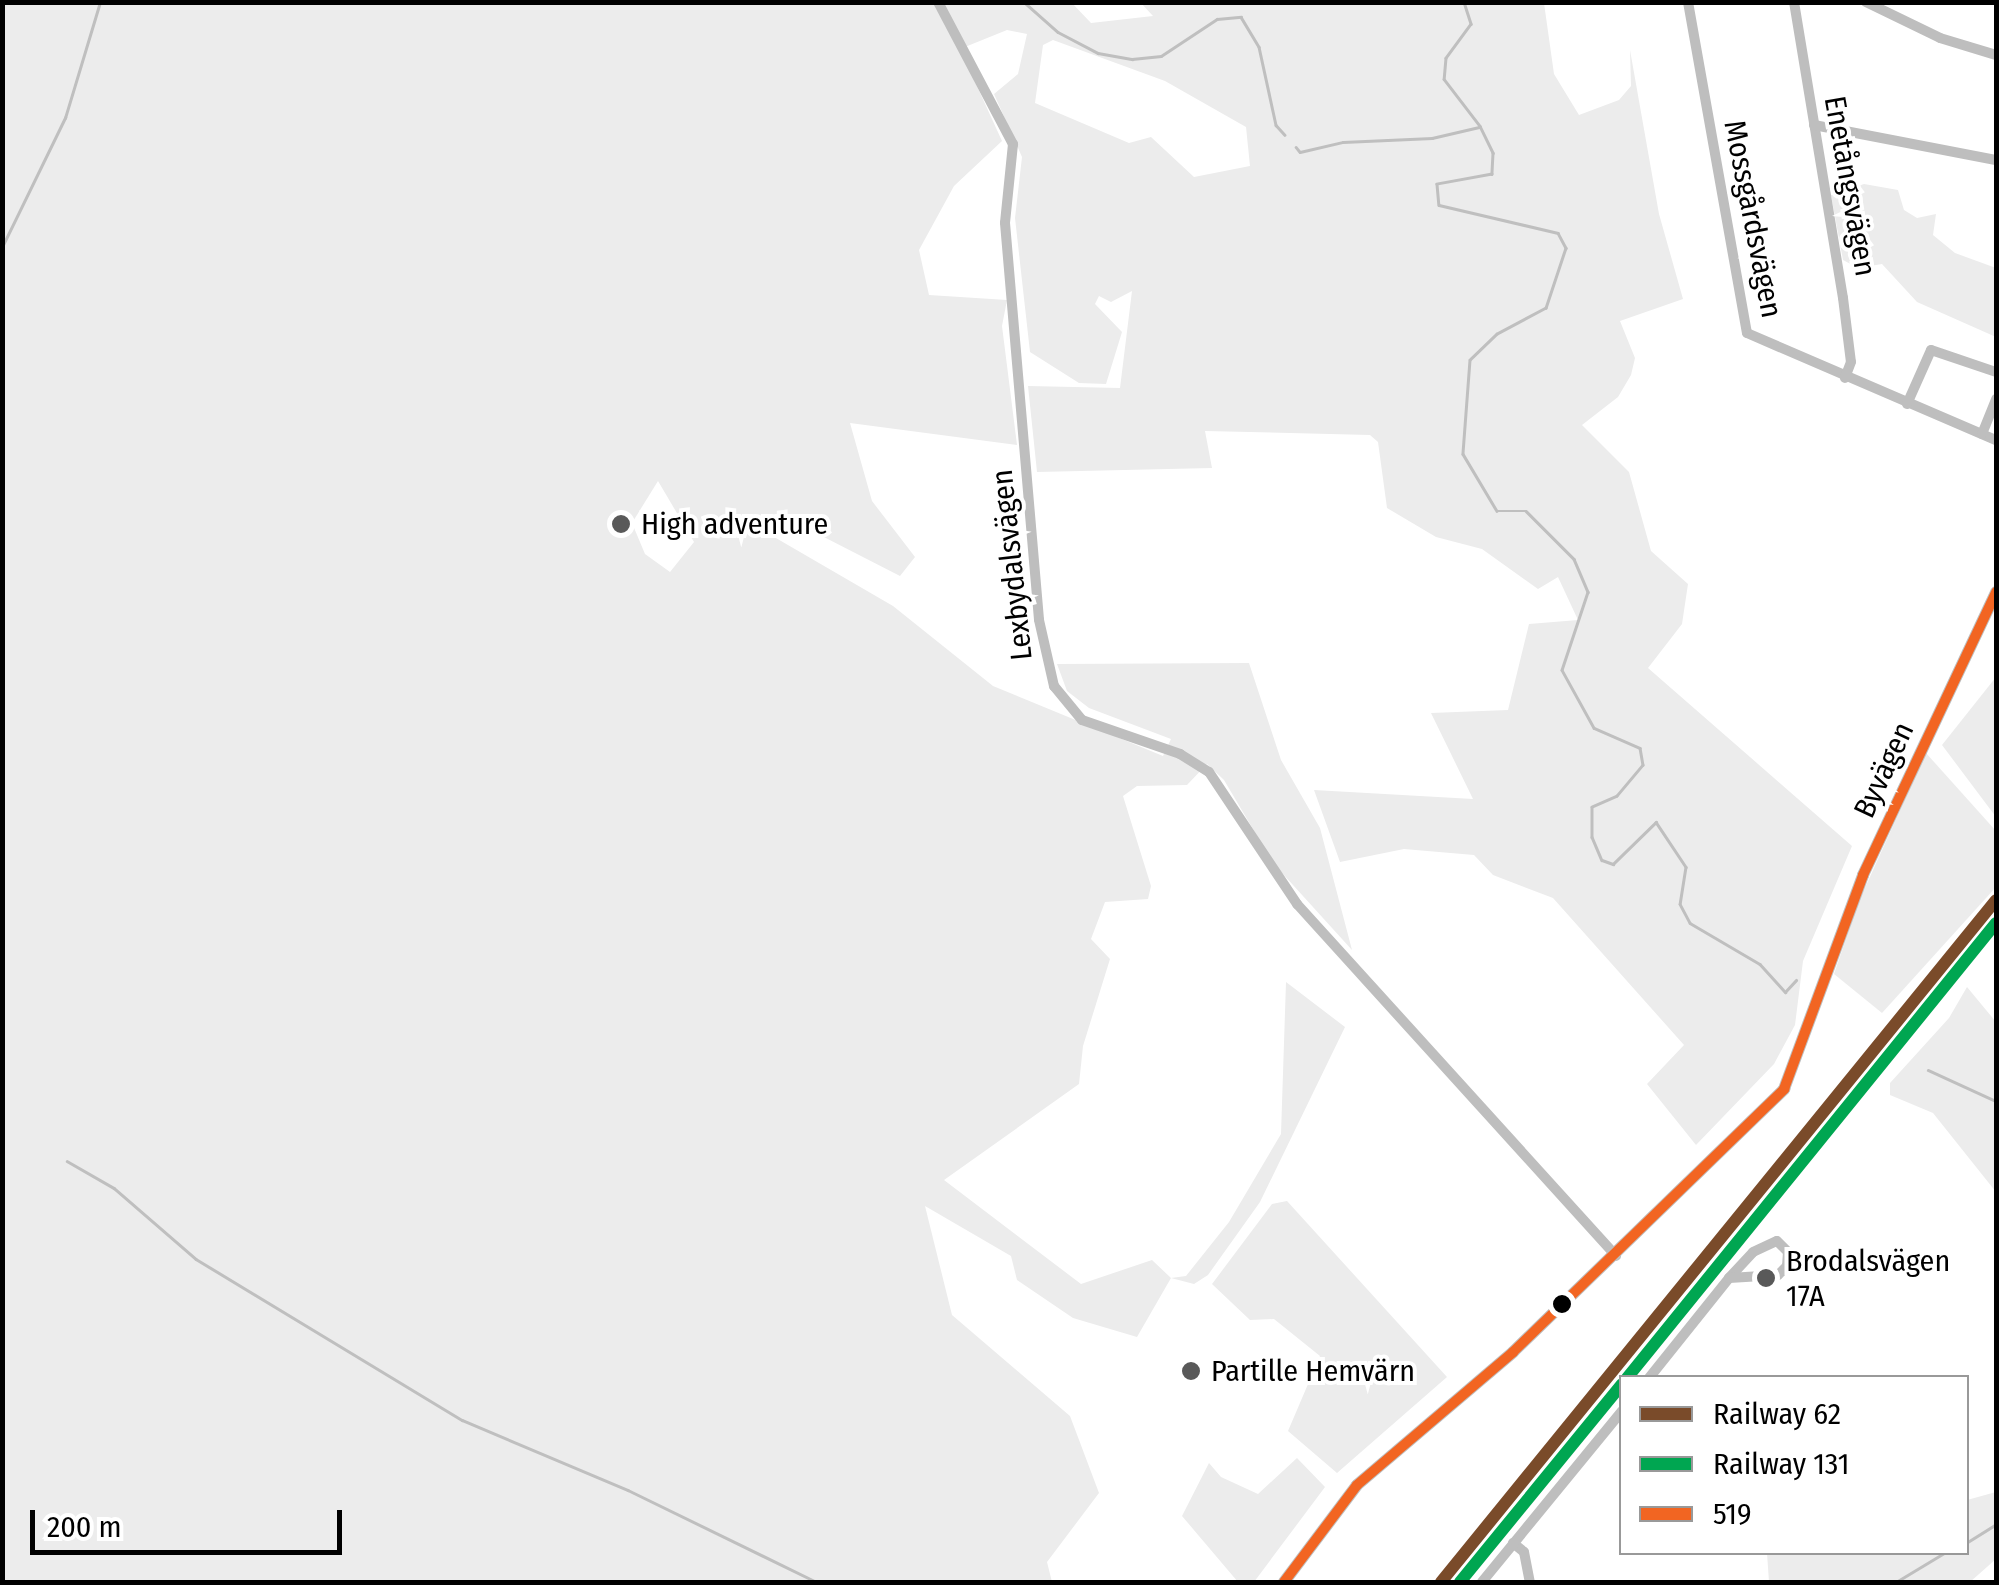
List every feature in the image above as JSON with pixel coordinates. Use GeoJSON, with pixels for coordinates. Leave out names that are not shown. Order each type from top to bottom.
{"type":"FeatureCollection","features":[{"type":"Feature","properties":{"kind":"street","name":"Lexbydalsvägen"},"geometry":{"type":"LineString","coordinates":[[938,2],[1013,144],[1005,223],[1016,289],[1014,347],[1039,620],[1054,686],[1082,720],[1180,754],[1209,772],[1297,904],[1616,1256]]}},
{"type":"Feature","properties":{"kind":"street","name":"Mossgårdsvägen"},"geometry":{"type":"LineString","coordinates":[[1688,2],[1742,322],[1758,340],[1996,440]]}},
{"type":"Feature","properties":{"kind":"street","name":"Enetångsvägen"},"geometry":{"type":"LineString","coordinates":[[1794,2],[1843,298],[1850,362],[1845,378]]}},
{"type":"Feature","properties":{"kind":"street"},"geometry":{"type":"LineString","coordinates":[[1866,2],[1940,38],[1996,55]]}},
{"type":"Feature","properties":{"kind":"street"},"geometry":{"type":"LineString","coordinates":[[1814,124],[1996,160]]}},
{"type":"Feature","properties":{"kind":"street"},"geometry":{"type":"LineString","coordinates":[[1908,404],[1931,350],[1996,372]]}},
{"type":"Feature","properties":{"kind":"street"},"geometry":{"type":"LineString","coordinates":[[1982,434],[1996,399]]}},
{"type":"Feature","properties":{"kind":"street","name":"Byvägen"},"geometry":{"type":"LineString","coordinates":[[1284,1582],[1356,1485],[1616,1256],[1784,1089],[1864,875],[1996,592]]}},
{"type":"Feature","properties":{"kind":"street"},"geometry":{"type":"LineString","coordinates":[[1650,1375],[1730,1278],[1763,1245],[1777,1241],[1788,1252],[1787,1266],[1778,1275],[1730,1278]]}},
{"type":"Feature","properties":{"kind":"street"},"geometry":{"type":"LineString","coordinates":[[1482,1582],[1619,1414]]}},
{"type":"Feature","properties":{"kind":"street"},"geometry":{"type":"LineString","coordinates":[[1514,1543],[1524,1552],[1530,1582]]}},
{"type":"Feature","properties":{"kind":"shaded area"},"geometry":{"type":"Polygon","coordinates":[[[1071,2],[1091,23],[1153,16],[1140,2],[1544,3],[1554,74],[1579,115],[1619,100],[1631,86],[1630,50],[1659,214],[1683,299],[1620,321],[1635,358],[1631,375],[1618,397],[1582,425],[1629,472],[1651,551],[1688,584],[1682,624],[1648,668],[1852,846],[1803,961],[1795,1025],[1774,1064],[1696,1145],[1647,1084],[1684,1045],[1553,898],[1493,875],[1474,855],[1404,849],[1340,862],[1314,790],[1473,799],[1431,713],[1508,710],[1529,624],[1578,620],[1558,577],[1538,589],[1482,549],[1436,537],[1387,508],[1378,442],[1370,435],[1205,431],[1212,468],[1037,472],[1028,386],[1120,388],[1132,291],[1111,302],[1099,296],[1095,304],[1122,332],[1106,384],[1079,383],[1030,352],[1015,218],[1022,157],[994,94],[1018,74],[1027,34],[1007,30],[960,49],[1002,141],[954,186],[919,250],[929,295],[1007,300],[1002,326],[1017,445],[850,423],[872,501],[915,557],[900,576],[779,514],[769,534],[893,606],[993,686],[1163,756],[1171,739],[1089,708],[1067,691],[1057,664],[1249,663],[1281,760],[1320,828],[1352,950],[1273,863],[1224,780],[1207,764],[1187,785],[1137,786],[1123,796],[1151,886],[1148,899],[1105,902],[1091,939],[1110,959],[1083,1046],[1079,1084],[944,1180],[1081,1284],[1152,1260],[1171,1278],[1137,1337],[1073,1318],[1017,1280],[1011,1256],[925,1206],[952,1315],[1070,1416],[1099,1493],[1047,1562],[1052,1582],[3,1582],[3,3],[1071,2]],[[1053,40],[1043,45],[1035,103],[1129,143],[1151,137],[1194,177],[1250,166],[1246,127],[1165,81],[1053,40]],[[658,481],[632,523],[645,554],[670,572],[694,542],[658,481]]]}},
{"type":"Feature","properties":{"kind":"shaded area"},"geometry":{"type":"Polygon","coordinates":[[[1864,184],[1898,190],[1904,210],[1917,218],[1936,214],[1933,235],[1955,253],[1996,268],[1996,337],[1917,302],[1882,264],[1858,268],[1843,260],[1831,195],[1864,184]]]}},
{"type":"Feature","properties":{"kind":"shaded area"},"geometry":{"type":"Polygon","coordinates":[[[1996,677],[1996,817],[1942,745],[1996,677]]]}},
{"type":"Feature","properties":{"kind":"shaded area"},"geometry":{"type":"Polygon","coordinates":[[[1926,753],[1996,831],[1996,887],[1882,1013],[1834,974],[1859,901],[1926,753]]]}},
{"type":"Feature","properties":{"kind":"shaded area"},"geometry":{"type":"Polygon","coordinates":[[[1286,982],[1345,1027],[1260,1202],[1208,1275],[1194,1284],[1171,1278],[1186,1276],[1229,1222],[1281,1134],[1286,982]]]}},
{"type":"Feature","properties":{"kind":"shaded area"},"geometry":{"type":"Polygon","coordinates":[[[1967,987],[1996,1022],[1996,1192],[1933,1113],[1890,1095],[1890,1083],[1949,1018],[1967,987]]]}},
{"type":"Feature","properties":{"kind":"shaded area"},"geometry":{"type":"Polygon","coordinates":[[[1287,1201],[1447,1377],[1337,1473],[1288,1431],[1320,1356],[1274,1319],[1250,1320],[1212,1284],[1272,1204],[1287,1201]]]}},
{"type":"Feature","properties":{"kind":"shaded area"},"geometry":{"type":"Polygon","coordinates":[[[1297,1458],[1325,1487],[1254,1582],[1238,1582],[1182,1516],[1209,1463],[1221,1477],[1258,1494],[1297,1458]]]}},
{"type":"Feature","properties":{"kind":"shaded area"},"geometry":{"type":"Polygon","coordinates":[[[1996,1492],[1996,1559],[1970,1582],[1769,1582],[1767,1555],[1969,1555],[1969,1499],[1996,1492]]]}},
{"type":"Feature","properties":{"kind":"waterway"},"geometry":{"type":"LineString","coordinates":[[2,247],[65,118],[100,2]]}},
{"type":"Feature","properties":{"kind":"waterway"},"geometry":{"type":"LineString","coordinates":[[1024,2],[1058,32],[1098,53],[1132,59],[1161,56],[1217,19],[1241,17],[1259,47],[1276,125],[1285,135]]}},
{"type":"Feature","properties":{"kind":"waterway"},"geometry":{"type":"LineString","coordinates":[[1464,2],[1471,24],[1446,58],[1444,79],[1480,126],[1493,153],[1492,174],[1437,184],[1439,205],[1558,233],[1566,248],[1546,308],[1497,334],[1470,360],[1463,454],[1497,511],[1526,511],[1574,559],[1588,592],[1562,670],[1594,728],[1640,748],[1643,765],[1617,796],[1592,807],[1592,837],[1602,860],[1613,864],[1656,822],[1686,867],[1680,904],[1690,923],[1760,964],[1785,992],[1796,980]]}},
{"type":"Feature","properties":{"kind":"waterway"},"geometry":{"type":"LineString","coordinates":[[1296,147],[1300,152],[1343,142],[1432,138],[1479,127]]}},
{"type":"Feature","properties":{"kind":"waterway"},"geometry":{"type":"LineString","coordinates":[[1928,1070],[1996,1101]]}},
{"type":"Feature","properties":{"kind":"waterway"},"geometry":{"type":"LineString","coordinates":[[67,1161],[114,1188],[196,1259],[462,1420],[628,1490],[817,1582]]}},
{"type":"Feature","properties":{"kind":"waterway"},"geometry":{"type":"LineString","coordinates":[[1969,1541],[1996,1524]]}},
{"type":"Feature","properties":{"kind":"waterway"},"geometry":{"type":"LineString","coordinates":[[1896,1582],[1941,1555]]}},
{"type":"Feature","properties":{"kind":"rail line","name":"62"},"geometry":{"type":"LineString","coordinates":[[1441,1582],[1996,900]]}},
{"type":"Feature","properties":{"kind":"rail line","name":"131"},"geometry":{"type":"LineString","coordinates":[[1629,1375],[1996,923]]}},
{"type":"Feature","properties":{"kind":"rail line","name":"131"},"geometry":{"type":"LineString","coordinates":[[1460,1582],[1619,1388]]}},
{"type":"Feature","properties":{"kind":"transit line","name":"519"},"geometry":{"type":"LineString","coordinates":[[1284,1582],[1357,1485],[1513,1352],[1784,1089],[1863,875],[1996,592]]}},
{"type":"Feature","properties":{"kind":"place","name":"High adventure"},"geometry":{"type":"Point","coordinates":[621,524]}},
{"type":"Feature","properties":{"kind":"place","name":"Brodalsvägen 17A"},"geometry":{"type":"Point","coordinates":[1766,1278]}},
{"type":"Feature","properties":{"kind":"place","name":"Partille Hemvärn"},"geometry":{"type":"Point","coordinates":[1191,1371]}}]}
